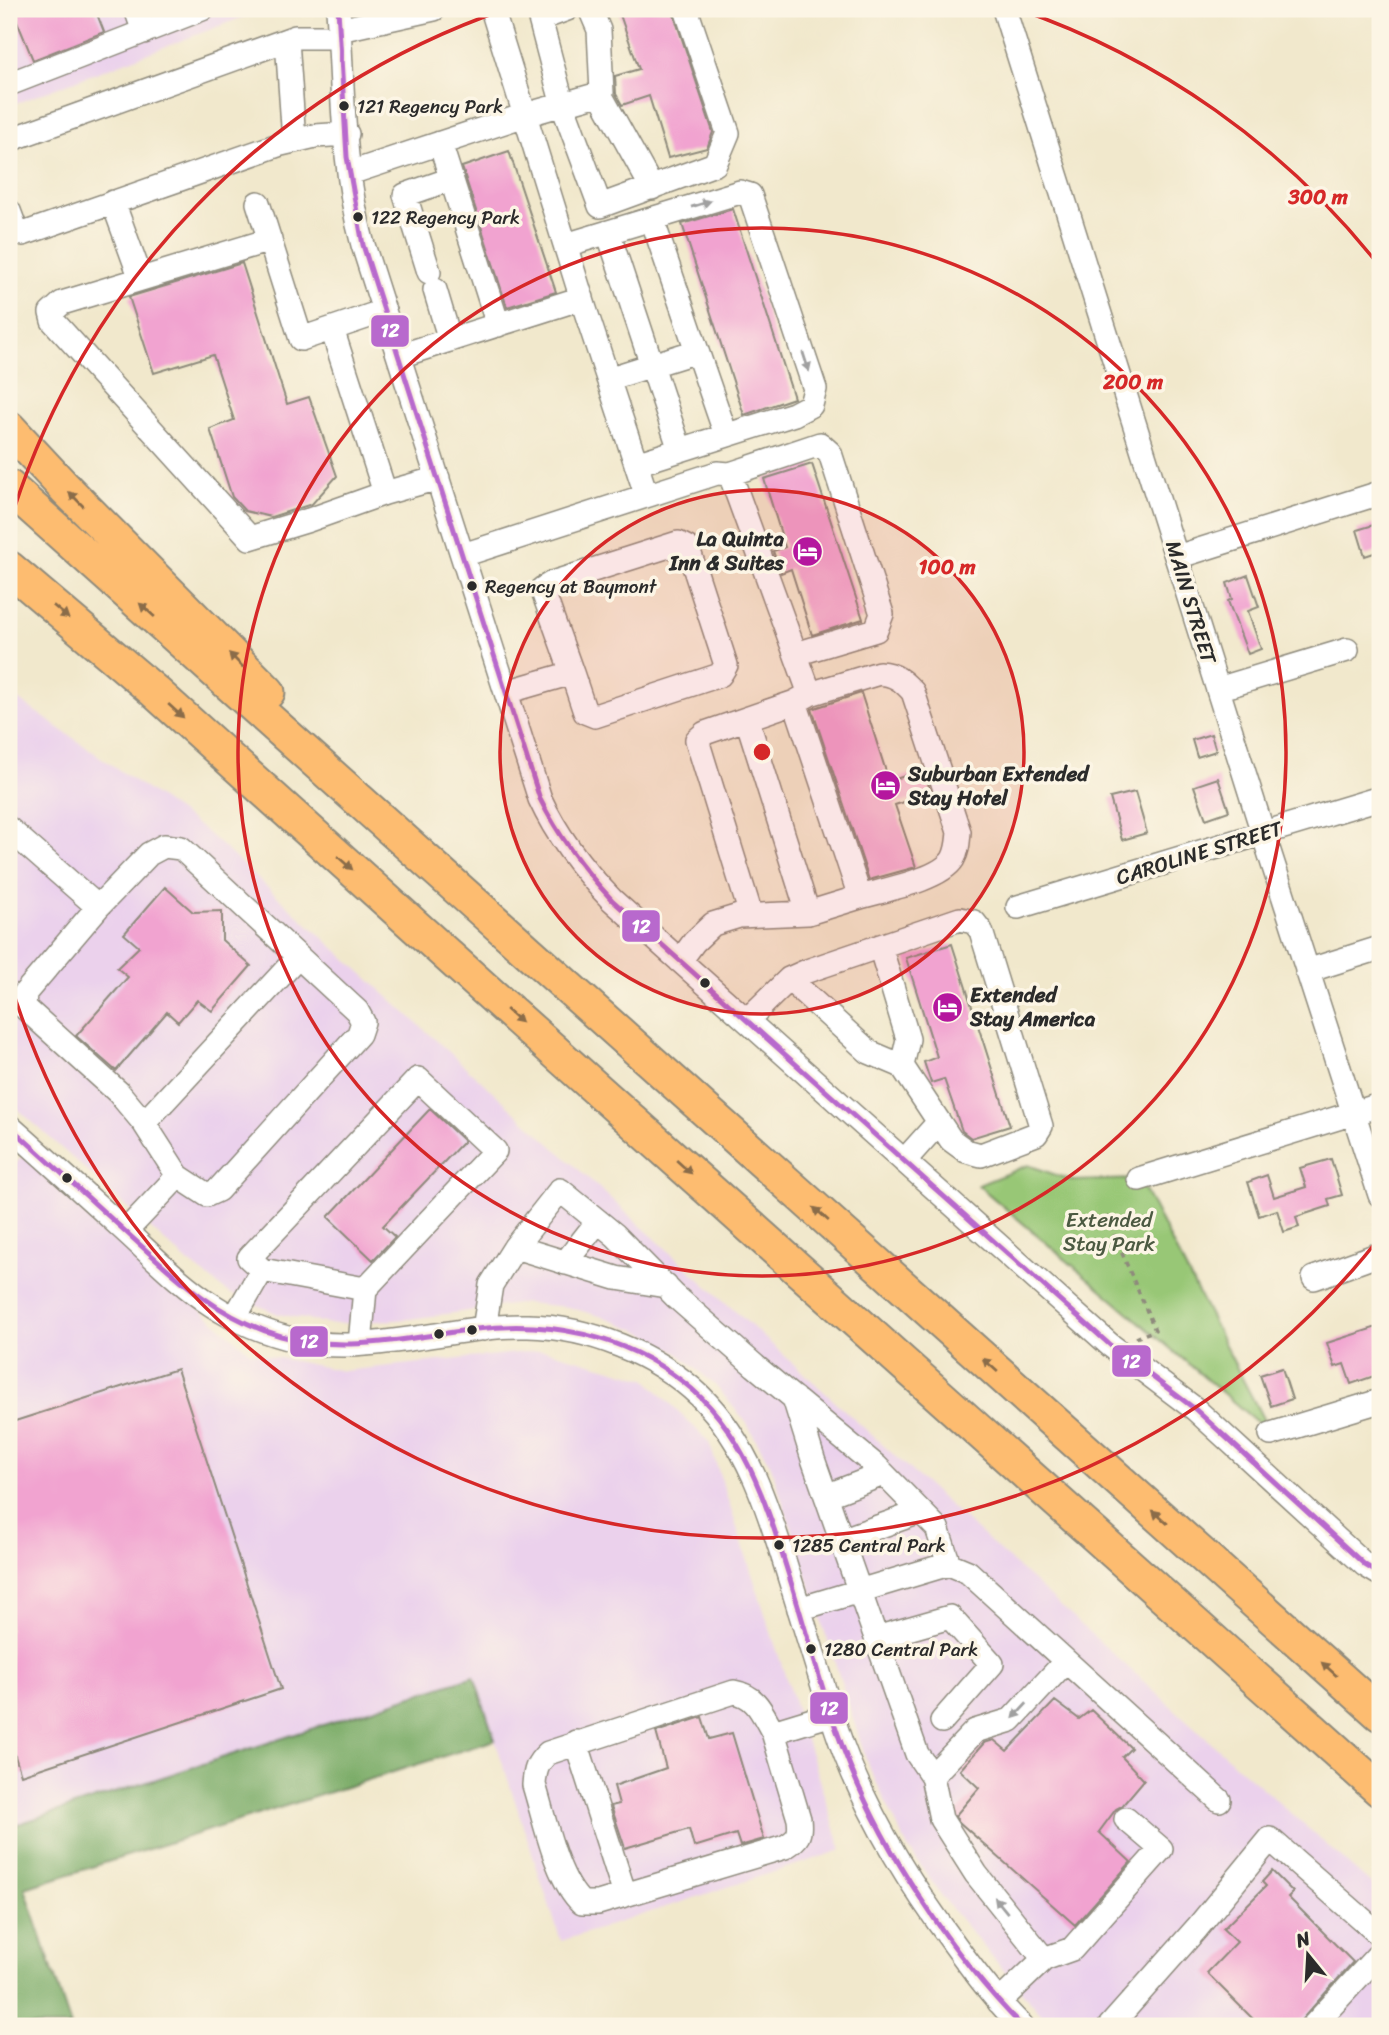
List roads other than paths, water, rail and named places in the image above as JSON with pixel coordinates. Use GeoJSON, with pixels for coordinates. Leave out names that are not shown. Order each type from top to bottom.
{"type":"FeatureCollection","features":[{"type":"Feature","properties":{"kind":"highway"},"geometry":{"type":"LineString","coordinates":[[9,428],[277,701],[325,770]]}},
{"type":"Feature","properties":{"kind":"highway"},"geometry":{"type":"LineString","coordinates":[[9,487],[1380,1714]]}},
{"type":"Feature","properties":{"kind":"highway"},"geometry":{"type":"LineString","coordinates":[[10,570],[155,691],[1380,1790]]}},
{"type":"Feature","properties":{"kind":"street"},"geometry":{"type":"LineString","coordinates":[[136,9],[144,32]]}},
{"type":"Feature","properties":{"kind":"street"},"geometry":{"type":"LineString","coordinates":[[9,140],[295,37],[339,25],[434,9]]}},
{"type":"Feature","properties":{"kind":"street"},"geometry":{"type":"LineString","coordinates":[[492,9],[646,495]]}},
{"type":"Feature","properties":{"kind":"street"},"geometry":{"type":"LineString","coordinates":[[567,9],[540,19],[563,106],[600,206],[715,164],[728,133],[686,9]]}},
{"type":"Feature","properties":{"kind":"street"},"geometry":{"type":"LineString","coordinates":[[590,9],[599,30],[600,93],[652,188]]}},
{"type":"Feature","properties":{"kind":"street","name":"MAIN STREET"},"geometry":{"type":"LineString","coordinates":[[1004,9],[1263,833],[1380,1195]]}},
{"type":"Feature","properties":{"kind":"street"},"geometry":{"type":"LineString","coordinates":[[9,83],[144,32],[193,10]]}},
{"type":"Feature","properties":{"kind":"street"},"geometry":{"type":"LineString","coordinates":[[339,25],[349,173],[356,217],[540,799],[568,850],[612,900],[1110,1345],[1195,1409],[1365,1565],[1380,1574]]}},
{"type":"Feature","properties":{"kind":"street"},"geometry":{"type":"LineString","coordinates":[[287,40],[294,141]]}},
{"type":"Feature","properties":{"kind":"street"},"geometry":{"type":"LineString","coordinates":[[349,173],[600,93]]}},
{"type":"Feature","properties":{"kind":"street"},"geometry":{"type":"LineString","coordinates":[[9,211],[15,227],[23,234],[294,141],[315,136],[347,134]]}},
{"type":"Feature","properties":{"kind":"street"},"geometry":{"type":"LineString","coordinates":[[440,143],[498,325]]}},
{"type":"Feature","properties":{"kind":"street"},"geometry":{"type":"LineString","coordinates":[[450,340],[405,195],[452,178]]}},
{"type":"Feature","properties":{"kind":"street"},"geometry":{"type":"LineString","coordinates":[[566,245],[740,192],[750,195],[815,389],[811,405],[794,414],[636,464]]}},
{"type":"Feature","properties":{"kind":"street"},"geometry":{"type":"LineString","coordinates":[[113,202],[141,279]]}},
{"type":"Feature","properties":{"kind":"street"},"geometry":{"type":"LineString","coordinates":[[258,203],[301,339],[384,310]]}},
{"type":"Feature","properties":{"kind":"street"},"geometry":{"type":"LineString","coordinates":[[652,219],[726,435]]}},
{"type":"Feature","properties":{"kind":"street"},"geometry":{"type":"LineString","coordinates":[[608,232],[680,450]]}},
{"type":"Feature","properties":{"kind":"street"},"geometry":{"type":"LineString","coordinates":[[270,240],[62,303],[51,313],[53,321],[250,538],[438,478]]}},
{"type":"Feature","properties":{"kind":"street"},"geometry":{"type":"LineString","coordinates":[[399,356],[582,299]]}},
{"type":"Feature","properties":{"kind":"street"},"geometry":{"type":"LineString","coordinates":[[332,328],[385,493]]}},
{"type":"Feature","properties":{"kind":"street"},"geometry":{"type":"LineString","coordinates":[[608,379],[697,351]]}},
{"type":"Feature","properties":{"kind":"street"},"geometry":{"type":"LineString","coordinates":[[463,555],[646,495],[717,473],[730,474],[820,444],[831,453],[883,614],[876,630],[796,654]]}},
{"type":"Feature","properties":{"kind":"street"},"geometry":{"type":"LineString","coordinates":[[730,474],[796,654],[803,698],[860,897]]}},
{"type":"Feature","properties":{"kind":"street"},"geometry":{"type":"LineString","coordinates":[[1177,557],[1380,493]]}},
{"type":"Feature","properties":{"kind":"street"},"geometry":{"type":"LineString","coordinates":[[678,543],[688,548],[726,665],[720,676],[595,716],[585,712],[572,673],[542,589],[552,583],[678,543]]}},
{"type":"Feature","properties":{"kind":"street"},"geometry":{"type":"LineString","coordinates":[[1218,689],[1347,650]]}},
{"type":"Feature","properties":{"kind":"street"},"geometry":{"type":"LineString","coordinates":[[506,692],[572,673]]}},
{"type":"Feature","properties":{"kind":"street"},"geometry":{"type":"LineString","coordinates":[[680,961],[694,942],[713,924],[739,916],[808,913],[932,875],[951,862],[958,848],[959,832],[913,692],[891,674],[879,673],[803,698],[705,733],[697,740],[751,915]]}},
{"type":"Feature","properties":{"kind":"street"},"geometry":{"type":"LineString","coordinates":[[747,719],[808,913]]}},
{"type":"Feature","properties":{"kind":"street","name":"CAROLINE STREET"},"geometry":{"type":"LineString","coordinates":[[1018,907],[1380,798]]}},
{"type":"Feature","properties":{"kind":"street"},"geometry":{"type":"LineString","coordinates":[[9,829],[98,907]]}},
{"type":"Feature","properties":{"kind":"street"},"geometry":{"type":"LineString","coordinates":[[164,846],[181,848],[357,1011],[363,1022],[359,1034],[218,1191],[207,1195],[178,1176],[144,1123],[118,1092],[24,1007],[25,993],[98,907],[149,854],[164,846]]}},
{"type":"Feature","properties":{"kind":"street"},"geometry":{"type":"LineString","coordinates":[[747,1020],[789,979],[960,919],[974,922],[981,931],[1041,1126],[1036,1134],[981,1155],[966,1151],[951,1140],[902,1066],[869,1052],[789,979]]}},
{"type":"Feature","properties":{"kind":"street"},"geometry":{"type":"LineString","coordinates":[[880,946],[908,1039],[902,1066]]}},
{"type":"Feature","properties":{"kind":"street"},"geometry":{"type":"LineString","coordinates":[[1307,971],[1380,948]]}},
{"type":"Feature","properties":{"kind":"street"},"geometry":{"type":"LineString","coordinates":[[144,1123],[298,957]]}},
{"type":"Feature","properties":{"kind":"street"},"geometry":{"type":"LineString","coordinates":[[360,1344],[365,1289],[495,1151],[418,1079],[249,1258],[262,1270],[365,1289]]}},
{"type":"Feature","properties":{"kind":"street"},"geometry":{"type":"LineString","coordinates":[[1139,1179],[1380,1104]]}},
{"type":"Feature","properties":{"kind":"street"},"geometry":{"type":"LineString","coordinates":[[904,1161],[939,1122]]}},
{"type":"Feature","properties":{"kind":"street"},"geometry":{"type":"LineString","coordinates":[[11,1134],[212,1305],[235,1317],[295,1340],[333,1345],[379,1344],[484,1329],[529,1326],[564,1330],[601,1339],[635,1352],[672,1373],[701,1397],[748,1461],[766,1502],[832,1714],[864,1799],[897,1860],[933,1915],[999,2002],[1022,2026]]}},
{"type":"Feature","properties":{"kind":"street"},"geometry":{"type":"LineString","coordinates":[[126,1231],[178,1176]]}},
{"type":"Feature","properties":{"kind":"street"},"geometry":{"type":"LineString","coordinates":[[484,1329],[491,1285],[515,1247],[560,1190],[615,1235],[666,1286],[883,1474],[937,1528],[949,1564]]}},
{"type":"Feature","properties":{"kind":"street"},"geometry":{"type":"LineString","coordinates":[[565,1263],[598,1221]]}},
{"type":"Feature","properties":{"kind":"street"},"geometry":{"type":"LineString","coordinates":[[515,1247],[616,1278],[666,1286]]}},
{"type":"Feature","properties":{"kind":"street"},"geometry":{"type":"LineString","coordinates":[[1314,1278],[1380,1254]]}},
{"type":"Feature","properties":{"kind":"street"},"geometry":{"type":"LineString","coordinates":[[235,1317],[262,1270]]}},
{"type":"Feature","properties":{"kind":"street"},"geometry":{"type":"LineString","coordinates":[[794,1398],[917,1754],[932,1776],[941,1819],[976,1874],[1044,1959]]}},
{"type":"Feature","properties":{"kind":"street"},"geometry":{"type":"LineString","coordinates":[[1271,1433],[1380,1401]]}},
{"type":"Feature","properties":{"kind":"street"},"geometry":{"type":"LineString","coordinates":[[826,1496],[883,1474]]}},
{"type":"Feature","properties":{"kind":"street"},"geometry":{"type":"LineString","coordinates":[[841,1540],[920,1512]]}},
{"type":"Feature","properties":{"kind":"street"},"geometry":{"type":"LineString","coordinates":[[799,1609],[949,1564],[968,1572],[1219,1800]]}},
{"type":"Feature","properties":{"kind":"street"},"geometry":{"type":"LineString","coordinates":[[876,1638],[950,1617],[992,1664],[942,1721]]}},
{"type":"Feature","properties":{"kind":"street"},"geometry":{"type":"LineString","coordinates":[[932,1776],[975,1731],[1011,1720],[1066,1661]]}},
{"type":"Feature","properties":{"kind":"street"},"geometry":{"type":"LineString","coordinates":[[734,1692],[746,1694],[756,1703],[773,1732],[801,1831],[797,1840],[785,1847],[598,1903],[582,1903],[564,1881],[534,1785],[535,1770],[540,1761],[548,1753],[576,1742],[734,1692]]}},
{"type":"Feature","properties":{"kind":"street"},"geometry":{"type":"LineString","coordinates":[[773,1732],[832,1714]]}},
{"type":"Feature","properties":{"kind":"street"},"geometry":{"type":"LineString","coordinates":[[576,1742],[625,1895]]}},
{"type":"Feature","properties":{"kind":"street"},"geometry":{"type":"LineString","coordinates":[[999,2002],[1044,1959],[1072,1949],[1161,1849],[1126,1819]]}},
{"type":"Feature","properties":{"kind":"street"},"geometry":{"type":"LineString","coordinates":[[1110,2026],[1197,1928],[1270,1839],[1380,1935]]}},
{"type":"Feature","properties":{"kind":"street"},"geometry":{"type":"LineString","coordinates":[[1313,2026],[1380,1953]]}},
{"type":"Feature","properties":{"kind":"place","name":"121 Regency Park"},"geometry":{"type":"Point","coordinates":[344,106]}},
{"type":"Feature","properties":{"kind":"place","name":"122 Regency Park"},"geometry":{"type":"Point","coordinates":[358,217]}},
{"type":"Feature","properties":{"kind":"place","name":"La Quinta Inn & Suites"},"geometry":{"type":"Point","coordinates":[807,551]}},
{"type":"Feature","properties":{"kind":"place","name":"Regency at Baymont"},"geometry":{"type":"Point","coordinates":[472,586]}},
{"type":"Feature","properties":{"kind":"place","name":"Suburban Extended Stay Hotel"},"geometry":{"type":"Point","coordinates":[885,786]}},
{"type":"Feature","properties":{"kind":"place","name":"Extended Stay America"},"geometry":{"type":"Point","coordinates":[947,1007]}},
{"type":"Feature","properties":{"kind":"place","name":"1285 Central Park"},"geometry":{"type":"Point","coordinates":[779,1545]}},
{"type":"Feature","properties":{"kind":"place","name":"1280 Central Park"},"geometry":{"type":"Point","coordinates":[811,1649]}},
{"type":"Feature","properties":{"kind":"park label","name":"Extended Stay Park"},"geometry":{"type":"Point","coordinates":[1109,1232]}}]}
